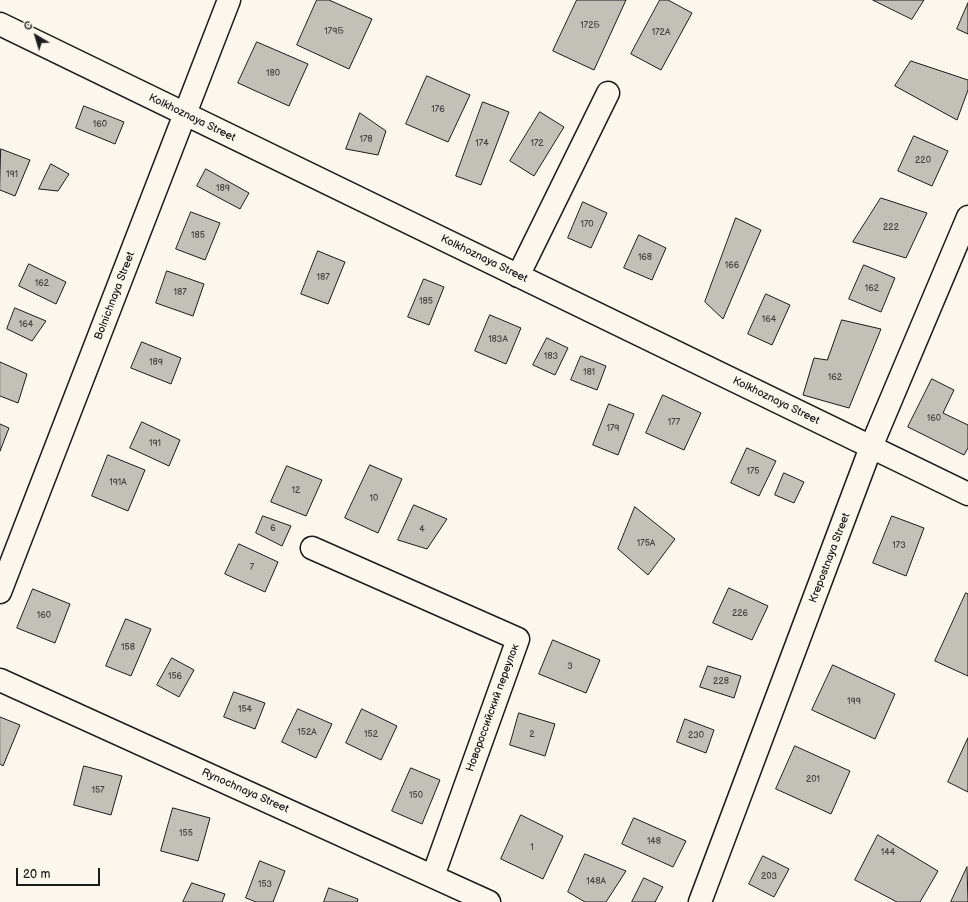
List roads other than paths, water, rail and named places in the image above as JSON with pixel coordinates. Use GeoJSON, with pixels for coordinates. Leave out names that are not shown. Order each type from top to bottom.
{"type":"FeatureCollection","features":[{"type":"Feature","properties":{"kind":"street","name":"Bolnichnaya Street"},"geometry":{"type":"LineString","coordinates":[[0,592],[229,0]]}},
{"type":"Feature","properties":{"kind":"street","name":"Kolkhoznaya Street"},"geometry":{"type":"LineString","coordinates":[[0,24],[968,494]]}},
{"type":"Feature","properties":{"kind":"street"},"geometry":{"type":"LineString","coordinates":[[518,276],[608,93]]}},
{"type":"Feature","properties":{"kind":"street","name":"Krepostnaya Street"},"geometry":{"type":"LineString","coordinates":[[700,902],[872,447],[968,217]]}},
{"type":"Feature","properties":{"kind":"street","name":"Новороссийский переулок"},"geometry":{"type":"LineString","coordinates":[[312,548],[518,639],[433,876]]}},
{"type":"Feature","properties":{"kind":"street","name":"Rynochnaya Street"},"geometry":{"type":"LineString","coordinates":[[0,680],[489,902]]}}]}
